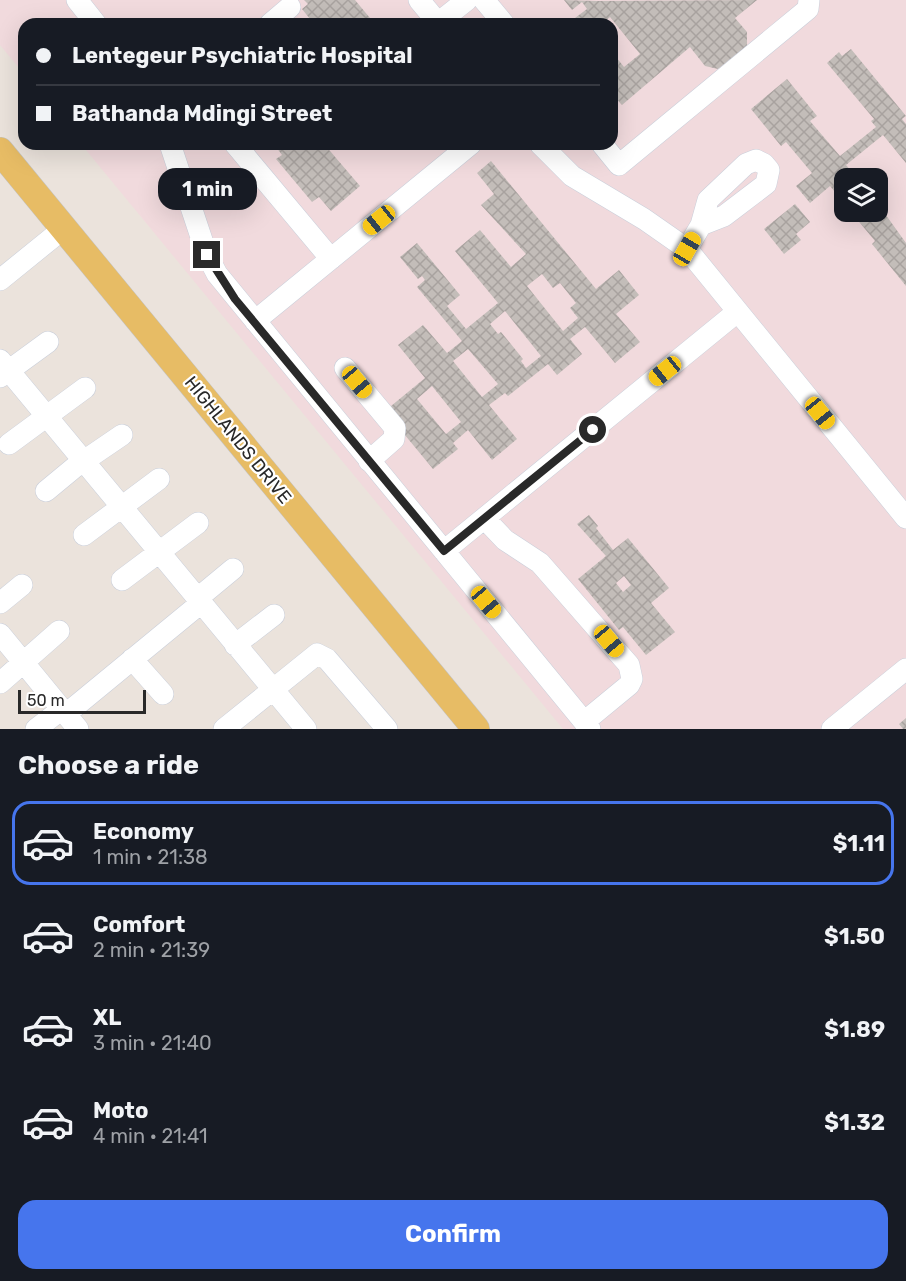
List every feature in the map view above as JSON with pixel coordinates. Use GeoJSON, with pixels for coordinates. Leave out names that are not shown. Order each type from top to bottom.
{"type":"FeatureCollection","features":[{"type":"Feature","properties":{"kind":"main road","name":"HIGHLANDS DRIVE"},"geometry":{"type":"LineString","coordinates":[[0,151],[476,729]]}},
{"type":"Feature","properties":{"kind":"street"},"geometry":{"type":"LineString","coordinates":[[77,0],[91,18]]}},
{"type":"Feature","properties":{"kind":"street"},"geometry":{"type":"LineString","coordinates":[[419,0],[434,18]]}},
{"type":"Feature","properties":{"kind":"street"},"geometry":{"type":"LineString","coordinates":[[446,18],[467,0]]}},
{"type":"Feature","properties":{"kind":"street"},"geometry":{"type":"LineString","coordinates":[[484,0],[499,18]]}},
{"type":"Feature","properties":{"kind":"street"},"geometry":{"type":"LineString","coordinates":[[604,197],[619,165],[808,9],[809,0]]}},
{"type":"Feature","properties":{"kind":"street"},"geometry":{"type":"LineString","coordinates":[[172,150],[207,255],[235,299],[587,725],[629,685],[632,679],[629,665],[540,563],[505,540],[484,519]]}},
{"type":"Feature","properties":{"kind":"street"},"geometry":{"type":"LineString","coordinates":[[240,150],[331,259]]}},
{"type":"Feature","properties":{"kind":"street"},"geometry":{"type":"LineString","coordinates":[[255,321],[464,150]]}},
{"type":"Feature","properties":{"kind":"street"},"geometry":{"type":"LineString","coordinates":[[546,150],[572,176],[644,219],[687,249],[906,518]]}},
{"type":"Feature","properties":{"kind":"street"},"geometry":{"type":"LineString","coordinates":[[607,150],[619,165]]}},
{"type":"Feature","properties":{"kind":"street"},"geometry":{"type":"LineString","coordinates":[[687,249],[701,225]]}},
{"type":"Feature","properties":{"kind":"street"},"geometry":{"type":"LineString","coordinates":[[0,280],[63,229]]}},
{"type":"Feature","properties":{"kind":"street"},"geometry":{"type":"LineString","coordinates":[[444,551],[737,312]]}},
{"type":"Feature","properties":{"kind":"street"},"geometry":{"type":"LineString","coordinates":[[48,342],[3,370],[46,417],[306,729]]}},
{"type":"Feature","properties":{"kind":"street"},"geometry":{"type":"LineString","coordinates":[[345,368],[395,428],[394,438],[369,461]]}},
{"type":"Feature","properties":{"kind":"street"},"geometry":{"type":"LineString","coordinates":[[9,444],[85,388]]}},
{"type":"Feature","properties":{"kind":"street"},"geometry":{"type":"LineString","coordinates":[[46,490],[122,435]]}},
{"type":"Feature","properties":{"kind":"street"},"geometry":{"type":"LineString","coordinates":[[84,535],[159,479]]}},
{"type":"Feature","properties":{"kind":"street"},"geometry":{"type":"LineString","coordinates":[[122,580],[198,523]]}},
{"type":"Feature","properties":{"kind":"street"},"geometry":{"type":"LineString","coordinates":[[36,729],[69,717],[233,569]]}},
{"type":"Feature","properties":{"kind":"street"},"geometry":{"type":"LineString","coordinates":[[0,603],[22,585]]}},
{"type":"Feature","properties":{"kind":"street"},"geometry":{"type":"LineString","coordinates":[[235,645],[273,615]]}},
{"type":"Feature","properties":{"kind":"street"},"geometry":{"type":"LineString","coordinates":[[0,683],[59,630]]}},
{"type":"Feature","properties":{"kind":"street"},"geometry":{"type":"LineString","coordinates":[[0,634],[69,717]]}},
{"type":"Feature","properties":{"kind":"street"},"geometry":{"type":"LineString","coordinates":[[224,729],[316,654],[327,659],[378,726]]}},
{"type":"Feature","properties":{"kind":"street"},"geometry":{"type":"LineString","coordinates":[[132,659],[162,694]]}},
{"type":"Feature","properties":{"kind":"street"},"geometry":{"type":"LineString","coordinates":[[832,729],[906,669]]}},
{"type":"Feature","properties":{"kind":"shaded area"},"geometry":{"type":"Polygon","coordinates":[[[0,0],[906,0],[906,729],[563,729],[86,150],[618,150],[618,18],[18,18],[18,67],[0,45],[0,0]]]}},
{"type":"Feature","properties":{"kind":"building"},"geometry":{"type":"Polygon","coordinates":[[[304,0],[355,0],[370,18],[309,18],[302,9],[308,4],[304,0]]]}},
{"type":"Feature","properties":{"kind":"building"},"geometry":{"type":"Polygon","coordinates":[[[564,0],[757,0],[735,18],[747,32],[747,46],[718,69],[705,66],[690,47],[622,105],[618,101],[618,60],[624,67],[640,54],[618,27],[618,18],[575,18],[587,9],[582,2],[572,10],[564,0]]]}},
{"type":"Feature","properties":{"kind":"building"},"geometry":{"type":"Polygon","coordinates":[[[851,49],[906,116],[902,119],[906,124],[906,163],[883,135],[846,165],[849,168],[834,168],[834,191],[830,186],[810,203],[796,186],[812,173],[786,142],[781,146],[751,109],[787,79],[817,116],[810,121],[840,156],[876,127],[871,121],[874,119],[827,63],[839,52],[842,56],[851,49]]]}},
{"type":"Feature","properties":{"kind":"building"},"geometry":{"type":"Polygon","coordinates":[[[278,150],[329,150],[360,186],[331,211],[319,197],[312,202],[276,159],[282,155],[278,150]]]}},
{"type":"Feature","properties":{"kind":"building"},"geometry":{"type":"Polygon","coordinates":[[[491,161],[596,289],[619,270],[639,295],[616,314],[640,342],[615,363],[585,327],[570,339],[582,354],[557,375],[548,364],[508,396],[505,393],[489,405],[517,439],[492,460],[468,430],[453,443],[458,449],[433,469],[385,411],[425,378],[398,345],[423,325],[447,353],[462,341],[417,287],[425,280],[422,276],[418,279],[400,257],[417,243],[460,295],[447,306],[466,329],[498,303],[455,251],[480,230],[511,267],[526,254],[481,205],[494,194],[477,173],[491,161]],[[542,274],[527,286],[563,331],[578,318],[570,308],[576,303],[560,283],[553,288],[542,274]],[[505,311],[490,324],[498,334],[501,332],[523,359],[521,361],[526,368],[541,356],[505,311]],[[468,349],[453,361],[482,397],[498,384],[468,349]],[[432,386],[417,399],[446,434],[461,422],[432,386]]]}},
{"type":"Feature","properties":{"kind":"building"},"geometry":{"type":"Polygon","coordinates":[[[795,204],[810,222],[796,234],[801,240],[784,254],[764,229],[795,204]]]}},
{"type":"Feature","properties":{"kind":"building"},"geometry":{"type":"Polygon","coordinates":[[[888,218],[906,243],[906,286],[872,244],[875,241],[859,222],[888,222],[888,218]]]}},
{"type":"Feature","properties":{"kind":"building"},"geometry":{"type":"Polygon","coordinates":[[[589,515],[613,550],[628,538],[669,588],[651,603],[675,632],[646,655],[623,627],[619,630],[578,579],[606,556],[577,524],[589,515]],[[624,576],[616,583],[623,592],[631,585],[624,576]]]}},
{"type":"Feature","properties":{"kind":"building"},"geometry":{"type":"Polygon","coordinates":[[[906,718],[906,729],[903,729],[899,724],[906,718]]]}},
{"type":"Feature","properties":{"kind":"route"},"geometry":{"type":"LineString","coordinates":[[207,255],[235,299],[444,551],[593,430]]}}]}
